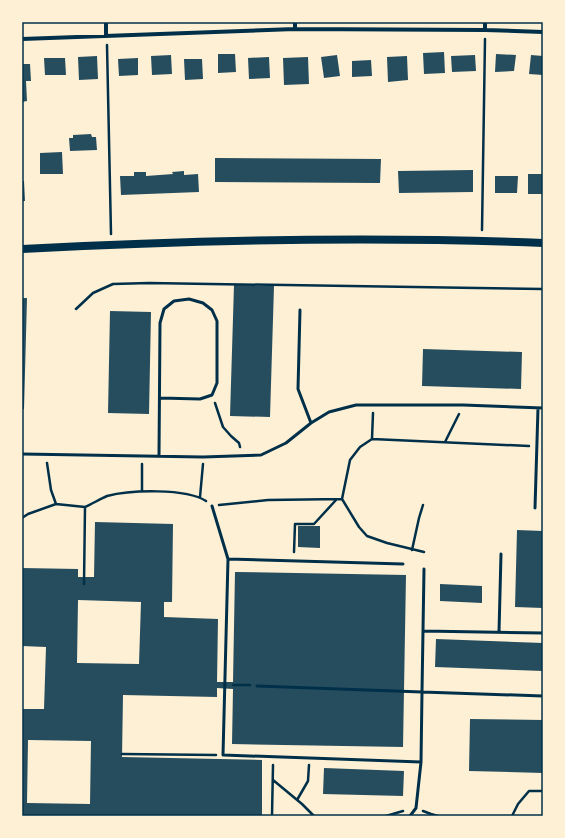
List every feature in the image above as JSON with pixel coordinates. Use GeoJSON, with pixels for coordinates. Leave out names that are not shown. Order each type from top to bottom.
{"type":"FeatureCollection","features":[{"type":"Feature","properties":{"kind":"main road"},"geometry":{"type":"LineString","coordinates":[[22,249],[112,244],[285,240],[482,241],[543,243]]}},
{"type":"Feature","properties":{"kind":"street"},"geometry":{"type":"LineString","coordinates":[[106,22],[106,36]]}},
{"type":"Feature","properties":{"kind":"street"},"geometry":{"type":"LineString","coordinates":[[295,22],[295,28]]}},
{"type":"Feature","properties":{"kind":"street"},"geometry":{"type":"LineString","coordinates":[[485,22],[485,30]]}},
{"type":"Feature","properties":{"kind":"street"},"geometry":{"type":"LineString","coordinates":[[22,39],[295,28],[543,32]]}},
{"type":"Feature","properties":{"kind":"lane"},"geometry":{"type":"LineString","coordinates":[[159,456],[160,323],[164,309],[174,301],[189,299],[203,303],[212,310],[217,321],[217,383],[212,395],[200,399],[160,398]]}},
{"type":"Feature","properties":{"kind":"lane"},"geometry":{"type":"LineString","coordinates":[[300,310],[298,389],[311,423]]}},
{"type":"Feature","properties":{"kind":"lane"},"geometry":{"type":"LineString","coordinates":[[22,454],[204,457],[261,455],[286,443],[311,423],[329,412],[356,405],[463,405],[543,408]]}},
{"type":"Feature","properties":{"kind":"lane"},"geometry":{"type":"LineString","coordinates":[[535,508],[538,408]]}},
{"type":"Feature","properties":{"kind":"lane"},"geometry":{"type":"LineString","coordinates":[[212,506],[228,559],[223,755],[421,762]]}},
{"type":"Feature","properties":{"kind":"lane"},"geometry":{"type":"LineString","coordinates":[[499,632],[501,554]]}},
{"type":"Feature","properties":{"kind":"lane"},"geometry":{"type":"LineString","coordinates":[[228,559],[403,564]]}},
{"type":"Feature","properties":{"kind":"lane"},"geometry":{"type":"LineString","coordinates":[[410,816],[416,808],[421,762],[424,569]]}},
{"type":"Feature","properties":{"kind":"lane"},"geometry":{"type":"LineString","coordinates":[[423,631],[543,633]]}},
{"type":"Feature","properties":{"kind":"lane"},"geometry":{"type":"LineString","coordinates":[[257,686],[543,696]]}},
{"type":"Feature","properties":{"kind":"path"},"geometry":{"type":"LineString","coordinates":[[482,241],[485,30]]}},
{"type":"Feature","properties":{"kind":"path"},"geometry":{"type":"LineString","coordinates":[[106,36],[112,244]]}},
{"type":"Feature","properties":{"kind":"path"},"geometry":{"type":"LineString","coordinates":[[76,309],[93,293],[113,284],[543,289]]}},
{"type":"Feature","properties":{"kind":"path"},"geometry":{"type":"LineString","coordinates":[[212,395],[223,427],[240,443],[242,456]]}},
{"type":"Feature","properties":{"kind":"path"},"geometry":{"type":"LineString","coordinates":[[372,439],[373,405]]}},
{"type":"Feature","properties":{"kind":"path"},"geometry":{"type":"LineString","coordinates":[[445,442],[463,405]]}},
{"type":"Feature","properties":{"kind":"path"},"geometry":{"type":"LineString","coordinates":[[424,552],[387,544],[367,536],[359,528],[342,499],[350,460],[360,447],[372,439],[537,447]]}},
{"type":"Feature","properties":{"kind":"path"},"geometry":{"type":"LineString","coordinates":[[45,455],[51,490],[56,504]]}},
{"type":"Feature","properties":{"kind":"path"},"geometry":{"type":"LineString","coordinates":[[142,456],[142,492]]}},
{"type":"Feature","properties":{"kind":"path"},"geometry":{"type":"LineString","coordinates":[[200,497],[204,457]]}},
{"type":"Feature","properties":{"kind":"path"},"geometry":{"type":"LineString","coordinates":[[22,518],[28,514],[56,504],[85,507],[107,496],[142,492],[175,492],[200,497],[212,506],[268,500],[342,499]]}},
{"type":"Feature","properties":{"kind":"path"},"geometry":{"type":"LineString","coordinates":[[294,561],[295,524],[314,524],[336,499]]}},
{"type":"Feature","properties":{"kind":"path"},"geometry":{"type":"LineString","coordinates":[[412,550],[423,505]]}},
{"type":"Feature","properties":{"kind":"path"},"geometry":{"type":"LineString","coordinates":[[84,584],[85,507]]}},
{"type":"Feature","properties":{"kind":"path"},"geometry":{"type":"LineString","coordinates":[[224,685],[257,686]]}},
{"type":"Feature","properties":{"kind":"path"},"geometry":{"type":"LineString","coordinates":[[122,754],[223,755]]}},
{"type":"Feature","properties":{"kind":"path"},"geometry":{"type":"LineString","coordinates":[[272,816],[274,756]]}},
{"type":"Feature","properties":{"kind":"path"},"geometry":{"type":"LineString","coordinates":[[297,800],[308,781],[309,757]]}},
{"type":"Feature","properties":{"kind":"path"},"geometry":{"type":"LineString","coordinates":[[273,780],[314,816]]}},
{"type":"Feature","properties":{"kind":"path"},"geometry":{"type":"LineString","coordinates":[[512,816],[518,804],[529,791],[543,791]]}},
{"type":"Feature","properties":{"kind":"path"},"geometry":{"type":"LineString","coordinates":[[386,816],[416,808],[438,816]]}},
{"type":"Feature","properties":{"kind":"building"},"geometry":{"type":"Polygon","coordinates":[[[444,52],[445,73],[424,74],[423,53],[444,52]]]}},
{"type":"Feature","properties":{"kind":"building"},"geometry":{"type":"Polygon","coordinates":[[[218,54],[235,54],[236,72],[218,73],[218,54]]]}},
{"type":"Feature","properties":{"kind":"building"},"geometry":{"type":"Polygon","coordinates":[[[496,54],[516,55],[514,71],[495,72],[496,54]]]}},
{"type":"Feature","properties":{"kind":"building"},"geometry":{"type":"Polygon","coordinates":[[[171,55],[172,74],[152,75],[151,56],[171,55]]]}},
{"type":"Feature","properties":{"kind":"building"},"geometry":{"type":"Polygon","coordinates":[[[337,55],[340,76],[324,78],[321,57],[337,55]]]}},
{"type":"Feature","properties":{"kind":"building"},"geometry":{"type":"Polygon","coordinates":[[[475,55],[476,71],[452,72],[451,56],[475,55]]]}},
{"type":"Feature","properties":{"kind":"building"},"geometry":{"type":"Polygon","coordinates":[[[531,55],[543,56],[543,75],[529,74],[531,55]]]}},
{"type":"Feature","properties":{"kind":"building"},"geometry":{"type":"Polygon","coordinates":[[[97,56],[98,79],[79,80],[78,57],[97,56]]]}},
{"type":"Feature","properties":{"kind":"building"},"geometry":{"type":"Polygon","coordinates":[[[407,56],[408,80],[388,82],[387,57],[407,56]]]}},
{"type":"Feature","properties":{"kind":"building"},"geometry":{"type":"Polygon","coordinates":[[[269,57],[270,78],[249,79],[248,58],[269,57]]]}},
{"type":"Feature","properties":{"kind":"building"},"geometry":{"type":"Polygon","coordinates":[[[308,57],[309,84],[284,85],[283,58],[308,57]]]}},
{"type":"Feature","properties":{"kind":"building"},"geometry":{"type":"Polygon","coordinates":[[[44,58],[65,58],[66,75],[45,75],[44,58]]]}},
{"type":"Feature","properties":{"kind":"building"},"geometry":{"type":"Polygon","coordinates":[[[138,58],[138,75],[119,76],[118,59],[138,58]]]}},
{"type":"Feature","properties":{"kind":"building"},"geometry":{"type":"Polygon","coordinates":[[[184,59],[202,59],[203,79],[185,80],[184,59]]]}},
{"type":"Feature","properties":{"kind":"building"},"geometry":{"type":"Polygon","coordinates":[[[371,60],[372,76],[352,77],[352,61],[371,60]]]}},
{"type":"Feature","properties":{"kind":"building"},"geometry":{"type":"Polygon","coordinates":[[[22,64],[30,64],[31,81],[26,81],[27,101],[22,102],[22,64]]]}},
{"type":"Feature","properties":{"kind":"building"},"geometry":{"type":"Polygon","coordinates":[[[91,134],[92,137],[96,137],[97,150],[70,151],[69,138],[73,138],[73,135],[91,134]]]}},
{"type":"Feature","properties":{"kind":"building"},"geometry":{"type":"Polygon","coordinates":[[[62,152],[63,174],[40,174],[40,153],[62,152]]]}},
{"type":"Feature","properties":{"kind":"building"},"geometry":{"type":"Polygon","coordinates":[[[215,158],[381,159],[380,183],[215,182],[215,158]]]}},
{"type":"Feature","properties":{"kind":"building"},"geometry":{"type":"Polygon","coordinates":[[[473,170],[473,192],[399,193],[398,171],[473,170]]]}},
{"type":"Feature","properties":{"kind":"building"},"geometry":{"type":"Polygon","coordinates":[[[184,171],[184,175],[198,174],[199,192],[121,195],[120,176],[134,176],[134,172],[146,172],[146,176],[173,174],[172,172],[184,171]]]}},
{"type":"Feature","properties":{"kind":"building"},"geometry":{"type":"Polygon","coordinates":[[[528,174],[543,174],[543,194],[528,194],[528,174]]]}},
{"type":"Feature","properties":{"kind":"building"},"geometry":{"type":"Polygon","coordinates":[[[495,176],[518,176],[517,193],[495,193],[495,176]]]}},
{"type":"Feature","properties":{"kind":"building"},"geometry":{"type":"Polygon","coordinates":[[[22,181],[24,181],[25,201],[22,201],[22,181]]]}},
{"type":"Feature","properties":{"kind":"building"},"geometry":{"type":"Polygon","coordinates":[[[234,285],[274,286],[270,417],[230,416],[234,285]]]}},
{"type":"Feature","properties":{"kind":"building"},"geometry":{"type":"Polygon","coordinates":[[[22,298],[27,298],[24,409],[22,409],[22,298]]]}},
{"type":"Feature","properties":{"kind":"building"},"geometry":{"type":"Polygon","coordinates":[[[110,311],[151,312],[149,414],[108,413],[110,311]]]}},
{"type":"Feature","properties":{"kind":"building"},"geometry":{"type":"Polygon","coordinates":[[[423,349],[522,352],[521,389],[422,386],[423,349]]]}},
{"type":"Feature","properties":{"kind":"building"},"geometry":{"type":"Polygon","coordinates":[[[95,522],[173,524],[172,602],[164,602],[164,617],[218,619],[217,682],[233,682],[235,572],[406,575],[403,747],[232,744],[233,689],[217,688],[217,697],[123,695],[122,757],[262,760],[262,816],[22,816],[22,709],[44,709],[46,647],[22,646],[22,568],[78,569],[78,577],[94,577],[95,522]],[[78,600],[77,663],[139,664],[141,602],[78,600]],[[28,740],[27,803],[90,804],[91,741],[28,740]]]}},
{"type":"Feature","properties":{"kind":"building"},"geometry":{"type":"Polygon","coordinates":[[[298,526],[320,526],[320,548],[298,547],[298,526]]]}},
{"type":"Feature","properties":{"kind":"building"},"geometry":{"type":"Polygon","coordinates":[[[517,530],[543,531],[543,608],[515,607],[517,530]]]}},
{"type":"Feature","properties":{"kind":"building"},"geometry":{"type":"Polygon","coordinates":[[[440,584],[482,586],[482,603],[440,601],[440,584]]]}},
{"type":"Feature","properties":{"kind":"building"},"geometry":{"type":"Polygon","coordinates":[[[436,639],[543,643],[543,671],[435,667],[436,639]]]}},
{"type":"Feature","properties":{"kind":"building"},"geometry":{"type":"Polygon","coordinates":[[[470,719],[543,720],[543,773],[469,771],[470,719]]]}},
{"type":"Feature","properties":{"kind":"building"},"geometry":{"type":"Polygon","coordinates":[[[324,768],[404,771],[403,796],[323,794],[324,768]]]}}]}
